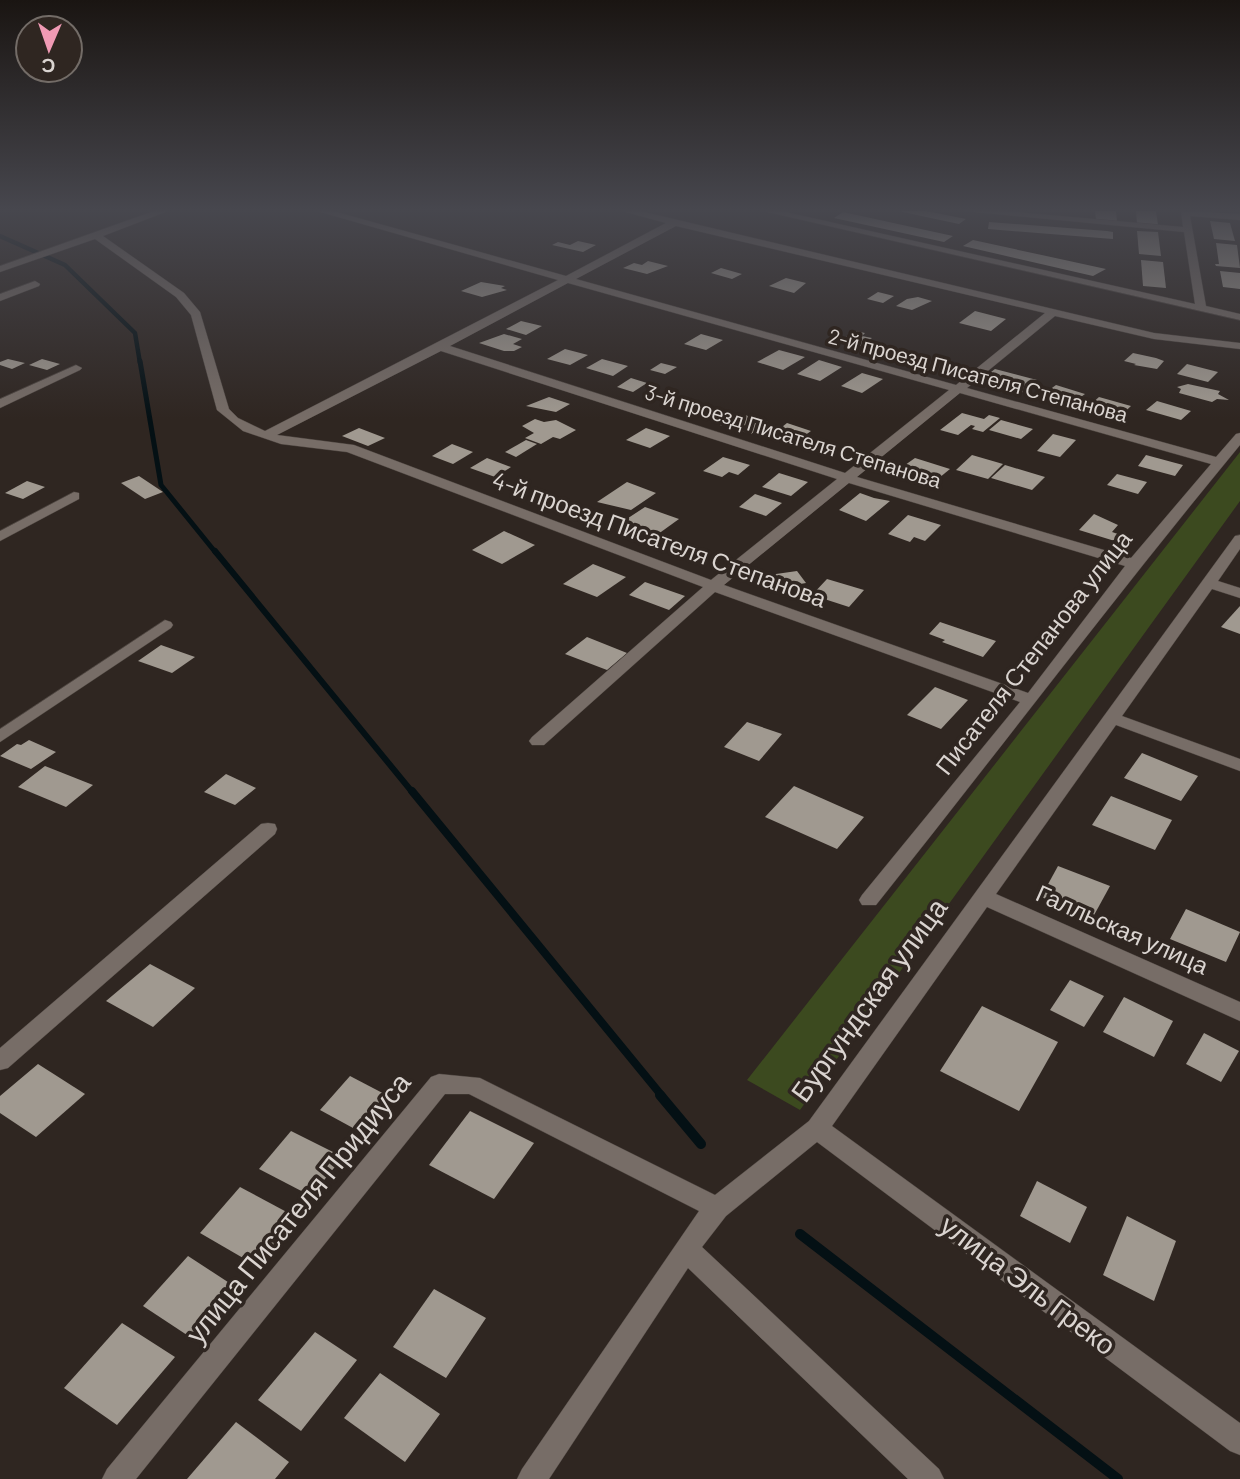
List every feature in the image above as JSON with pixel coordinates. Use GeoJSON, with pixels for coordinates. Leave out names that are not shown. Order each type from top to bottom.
{"type":"FeatureCollection","features":[{"type":"Feature","properties":{"kind":"street"},"geometry":{"type":"LineString","coordinates":[[159,280],[180,295],[196,314],[223,410],[233,422],[269,434],[440,348],[563,280]]}},
{"type":"Feature","properties":{"kind":"street","name":"2-й проезд Писателя Степанова"},"geometry":{"type":"LineString","coordinates":[[569,280],[955,391],[1220,462]]}},
{"type":"Feature","properties":{"kind":"street"},"geometry":{"type":"LineString","coordinates":[[913,280],[1154,336],[1240,346]]}},
{"type":"Feature","properties":{"kind":"street"},"geometry":{"type":"LineString","coordinates":[[1076,280],[1240,317]]}},
{"type":"Feature","properties":{"kind":"street"},"geometry":{"type":"LineString","coordinates":[[1196,280],[1201,308]]}},
{"type":"Feature","properties":{"kind":"street"},"geometry":{"type":"LineString","coordinates":[[0,298],[35,284]]}},
{"type":"Feature","properties":{"kind":"street"},"geometry":{"type":"LineString","coordinates":[[538,741],[713,586],[1052,313]]}},
{"type":"Feature","properties":{"kind":"street","name":"3-й проезд Писателя Степанова"},"geometry":{"type":"LineString","coordinates":[[440,348],[847,478],[1133,564]]}},
{"type":"Feature","properties":{"kind":"street"},"geometry":{"type":"LineString","coordinates":[[0,404],[76,368]]}},
{"type":"Feature","properties":{"kind":"street","name":"4-й проезд Писателя Степанова"},"geometry":{"type":"LineString","coordinates":[[269,434],[299,445],[349,449],[713,586],[1031,701]]}},
{"type":"Feature","properties":{"kind":"street","name":"Писателя Степанова улица"},"geometry":{"type":"LineString","coordinates":[[869,900],[1031,701],[1133,564],[1240,437]]}},
{"type":"Feature","properties":{"kind":"street"},"geometry":{"type":"LineString","coordinates":[[0,537],[74,496]]}},
{"type":"Feature","properties":{"kind":"street","name":"Бургундская улица"},"geometry":{"type":"LineString","coordinates":[[532,1479],[686,1249],[717,1208],[817,1128],[1240,539]]}},
{"type":"Feature","properties":{"kind":"street"},"geometry":{"type":"LineString","coordinates":[[1209,583],[1240,593]]}},
{"type":"Feature","properties":{"kind":"street"},"geometry":{"type":"LineString","coordinates":[[0,737],[165,625]]}},
{"type":"Feature","properties":{"kind":"street"},"geometry":{"type":"LineString","coordinates":[[1110,717],[1240,765]]}},
{"type":"Feature","properties":{"kind":"street"},"geometry":{"type":"LineString","coordinates":[[0,1061],[268,829]]}},
{"type":"Feature","properties":{"kind":"street","name":"Галльская улица"},"geometry":{"type":"LineString","coordinates":[[982,896],[1240,1012]]}},
{"type":"Feature","properties":{"kind":"street","name":"улица Писателя Придиуса"},"geometry":{"type":"LineString","coordinates":[[117,1479],[439,1084],[472,1084],[717,1208]]}},
{"type":"Feature","properties":{"kind":"street","name":"улица Эль Греко"},"geometry":{"type":"LineString","coordinates":[[817,1128],[1240,1441]]}},
{"type":"Feature","properties":{"kind":"street"},"geometry":{"type":"LineString","coordinates":[[686,1249],[929,1479]]}},
{"type":"Feature","properties":{"kind":"green space"},"geometry":{"type":"Polygon","coordinates":[[[1240,452],[1240,501],[800,1110],[747,1080],[1240,452]]]}},
{"type":"Feature","properties":{"kind":"building"},"geometry":{"type":"Polygon","coordinates":[[[782,280],[806,283],[794,293],[769,286],[782,280]]]}},
{"type":"Feature","properties":{"kind":"building"},"geometry":{"type":"Polygon","coordinates":[[[1143,280],[1165,280],[1166,288],[1143,286],[1143,280]]]}},
{"type":"Feature","properties":{"kind":"building"},"geometry":{"type":"Polygon","coordinates":[[[1222,280],[1240,280],[1240,289],[1223,287],[1222,280]]]}},
{"type":"Feature","properties":{"kind":"building"},"geometry":{"type":"Polygon","coordinates":[[[481,282],[505,286],[501,288],[507,290],[482,297],[461,291],[481,282]]]}},
{"type":"Feature","properties":{"kind":"building"},"geometry":{"type":"Polygon","coordinates":[[[878,292],[894,296],[883,303],[867,299],[878,292]]]}},
{"type":"Feature","properties":{"kind":"building"},"geometry":{"type":"Polygon","coordinates":[[[918,297],[932,301],[912,310],[896,306],[907,299],[918,297]]]}},
{"type":"Feature","properties":{"kind":"building"},"geometry":{"type":"Polygon","coordinates":[[[975,311],[1006,319],[991,331],[959,323],[975,311]]]}},
{"type":"Feature","properties":{"kind":"building"},"geometry":{"type":"Polygon","coordinates":[[[521,321],[542,326],[526,335],[506,329],[521,321]]]}},
{"type":"Feature","properties":{"kind":"building"},"geometry":{"type":"Polygon","coordinates":[[[855,331],[872,338],[861,346],[840,341],[855,331]]]}},
{"type":"Feature","properties":{"kind":"building"},"geometry":{"type":"Polygon","coordinates":[[[504,334],[522,339],[513,344],[522,347],[514,351],[504,351],[479,343],[504,334]]]}},
{"type":"Feature","properties":{"kind":"building"},"geometry":{"type":"Polygon","coordinates":[[[701,334],[723,340],[706,350],[684,344],[701,334]]]}},
{"type":"Feature","properties":{"kind":"building"},"geometry":{"type":"Polygon","coordinates":[[[565,349],[588,355],[570,365],[547,359],[565,349]]]}},
{"type":"Feature","properties":{"kind":"building"},"geometry":{"type":"Polygon","coordinates":[[[779,350],[805,357],[783,370],[757,362],[779,350]]]}},
{"type":"Feature","properties":{"kind":"building"},"geometry":{"type":"Polygon","coordinates":[[[1133,353],[1164,361],[1157,369],[1124,361],[1133,353]]]}},
{"type":"Feature","properties":{"kind":"building"},"geometry":{"type":"Polygon","coordinates":[[[8,359],[25,363],[12,369],[0,365],[0,362],[8,359]]]}},
{"type":"Feature","properties":{"kind":"building"},"geometry":{"type":"Polygon","coordinates":[[[42,359],[60,364],[47,370],[29,365],[42,359]]]}},
{"type":"Feature","properties":{"kind":"building"},"geometry":{"type":"Polygon","coordinates":[[[602,359],[628,366],[613,376],[586,368],[602,359]]]}},
{"type":"Feature","properties":{"kind":"building"},"geometry":{"type":"Polygon","coordinates":[[[819,360],[842,367],[820,381],[797,374],[819,360]]]}},
{"type":"Feature","properties":{"kind":"building"},"geometry":{"type":"Polygon","coordinates":[[[661,363],[677,367],[665,374],[650,370],[661,363]]]}},
{"type":"Feature","properties":{"kind":"building"},"geometry":{"type":"Polygon","coordinates":[[[1187,364],[1218,372],[1208,382],[1177,374],[1187,364]]]}},
{"type":"Feature","properties":{"kind":"building"},"geometry":{"type":"Polygon","coordinates":[[[995,369],[1037,380],[1019,395],[976,383],[995,369]]]}},
{"type":"Feature","properties":{"kind":"building"},"geometry":{"type":"Polygon","coordinates":[[[862,373],[883,379],[862,393],[841,386],[862,373]]]}},
{"type":"Feature","properties":{"kind":"building"},"geometry":{"type":"Polygon","coordinates":[[[631,378],[647,383],[633,392],[617,387],[631,378]]]}},
{"type":"Feature","properties":{"kind":"building"},"geometry":{"type":"Polygon","coordinates":[[[1188,384],[1220,391],[1218,394],[1229,400],[1217,399],[1212,402],[1179,393],[1181,389],[1177,387],[1188,384]]]}},
{"type":"Feature","properties":{"kind":"building"},"geometry":{"type":"Polygon","coordinates":[[[1056,385],[1085,394],[1067,407],[1038,398],[1056,385]]]}},
{"type":"Feature","properties":{"kind":"building"},"geometry":{"type":"Polygon","coordinates":[[[549,397],[570,404],[556,412],[526,406],[549,397]]]}},
{"type":"Feature","properties":{"kind":"building"},"geometry":{"type":"Polygon","coordinates":[[[1099,397],[1131,406],[1115,421],[1082,412],[1099,397]]]}},
{"type":"Feature","properties":{"kind":"building"},"geometry":{"type":"Polygon","coordinates":[[[1157,401],[1191,411],[1181,420],[1146,410],[1157,401]]]}},
{"type":"Feature","properties":{"kind":"building"},"geometry":{"type":"Polygon","coordinates":[[[738,413],[768,422],[751,434],[720,425],[738,413]]]}},
{"type":"Feature","properties":{"kind":"building"},"geometry":{"type":"Polygon","coordinates":[[[962,413],[984,419],[989,415],[1000,418],[983,432],[972,429],[975,426],[971,425],[958,435],[940,430],[962,413]]]}},
{"type":"Feature","properties":{"kind":"building"},"geometry":{"type":"Polygon","coordinates":[[[535,419],[544,422],[556,420],[576,430],[560,439],[553,437],[541,444],[525,438],[534,433],[522,426],[535,419]]]}},
{"type":"Feature","properties":{"kind":"building"},"geometry":{"type":"Polygon","coordinates":[[[1001,420],[1033,429],[1021,439],[989,430],[1001,420]]]}},
{"type":"Feature","properties":{"kind":"building"},"geometry":{"type":"Polygon","coordinates":[[[787,423],[811,431],[796,442],[772,435],[787,423]]]}},
{"type":"Feature","properties":{"kind":"building"},"geometry":{"type":"Polygon","coordinates":[[[359,428],[385,438],[368,446],[342,436],[359,428]]]}},
{"type":"Feature","properties":{"kind":"building"},"geometry":{"type":"Polygon","coordinates":[[[646,428],[670,436],[650,448],[626,440],[646,428]]]}},
{"type":"Feature","properties":{"kind":"building"},"geometry":{"type":"Polygon","coordinates":[[[1053,434],[1076,440],[1060,457],[1037,451],[1053,434]]]}},
{"type":"Feature","properties":{"kind":"building"},"geometry":{"type":"Polygon","coordinates":[[[526,440],[537,444],[516,457],[505,452],[526,440]]]}},
{"type":"Feature","properties":{"kind":"building"},"geometry":{"type":"Polygon","coordinates":[[[452,444],[473,452],[453,464],[432,456],[452,444]]]}},
{"type":"Feature","properties":{"kind":"building"},"geometry":{"type":"Polygon","coordinates":[[[972,455],[1003,464],[988,479],[956,470],[972,455]]]}},
{"type":"Feature","properties":{"kind":"building"},"geometry":{"type":"Polygon","coordinates":[[[1146,455],[1183,465],[1175,476],[1138,466],[1146,455]]]}},
{"type":"Feature","properties":{"kind":"building"},"geometry":{"type":"Polygon","coordinates":[[[723,457],[750,465],[738,475],[729,472],[722,477],[703,471],[723,457]]]}},
{"type":"Feature","properties":{"kind":"building"},"geometry":{"type":"Polygon","coordinates":[[[487,458],[511,467],[495,477],[470,468],[487,458]]]}},
{"type":"Feature","properties":{"kind":"building"},"geometry":{"type":"Polygon","coordinates":[[[915,458],[950,469],[934,482],[898,470],[915,458]]]}},
{"type":"Feature","properties":{"kind":"building"},"geometry":{"type":"Polygon","coordinates":[[[1005,465],[1045,477],[1032,490],[991,478],[1005,465]]]}},
{"type":"Feature","properties":{"kind":"building"},"geometry":{"type":"Polygon","coordinates":[[[779,473],[808,482],[791,496],[762,487],[779,473]]]}},
{"type":"Feature","properties":{"kind":"building"},"geometry":{"type":"Polygon","coordinates":[[[1117,474],[1147,482],[1138,494],[1107,485],[1117,474]]]}},
{"type":"Feature","properties":{"kind":"building"},"geometry":{"type":"Polygon","coordinates":[[[139,476],[163,492],[145,499],[121,483],[139,476]]]}},
{"type":"Feature","properties":{"kind":"building"},"geometry":{"type":"Polygon","coordinates":[[[27,481],[45,487],[23,499],[5,493],[27,481]]]}},
{"type":"Feature","properties":{"kind":"building"},"geometry":{"type":"Polygon","coordinates":[[[627,482],[656,493],[631,510],[597,502],[627,482]]]}},
{"type":"Feature","properties":{"kind":"building"},"geometry":{"type":"Polygon","coordinates":[[[860,493],[890,501],[866,521],[839,510],[860,493]]]}},
{"type":"Feature","properties":{"kind":"building"},"geometry":{"type":"Polygon","coordinates":[[[755,494],[782,503],[766,516],[739,507],[755,494]]]}},
{"type":"Feature","properties":{"kind":"building"},"geometry":{"type":"Polygon","coordinates":[[[645,507],[679,519],[654,537],[619,524],[645,507]]]}},
{"type":"Feature","properties":{"kind":"building"},"geometry":{"type":"Polygon","coordinates":[[[1094,514],[1118,525],[1112,532],[1124,536],[1118,542],[1079,530],[1094,514]]]}},
{"type":"Feature","properties":{"kind":"building"},"geometry":{"type":"Polygon","coordinates":[[[908,515],[941,525],[925,541],[914,537],[910,542],[888,534],[908,515]]]}},
{"type":"Feature","properties":{"kind":"building"},"geometry":{"type":"Polygon","coordinates":[[[504,531],[535,545],[502,564],[472,550],[504,531]]]}},
{"type":"Feature","properties":{"kind":"building"},"geometry":{"type":"Polygon","coordinates":[[[593,564],[626,577],[597,597],[563,584],[593,564]]]}},
{"type":"Feature","properties":{"kind":"building"},"geometry":{"type":"Polygon","coordinates":[[[797,571],[806,583],[771,589],[762,576],[797,571]]]}},
{"type":"Feature","properties":{"kind":"building"},"geometry":{"type":"Polygon","coordinates":[[[827,579],[864,590],[849,607],[812,595],[827,579]]]}},
{"type":"Feature","properties":{"kind":"building"},"geometry":{"type":"Polygon","coordinates":[[[645,582],[685,596],[669,610],[629,595],[645,582]]]}},
{"type":"Feature","properties":{"kind":"building"},"geometry":{"type":"Polygon","coordinates":[[[1240,606],[1240,634],[1221,627],[1240,606]]]}},
{"type":"Feature","properties":{"kind":"building"},"geometry":{"type":"Polygon","coordinates":[[[940,622],[996,641],[983,657],[942,642],[945,640],[929,634],[940,622]]]}},
{"type":"Feature","properties":{"kind":"building"},"geometry":{"type":"Polygon","coordinates":[[[587,637],[627,653],[607,670],[565,654],[587,637]]]}},
{"type":"Feature","properties":{"kind":"building"},"geometry":{"type":"Polygon","coordinates":[[[161,645],[195,657],[172,673],[138,661],[161,645]]]}},
{"type":"Feature","properties":{"kind":"building"},"geometry":{"type":"Polygon","coordinates":[[[935,687],[968,700],[941,729],[907,715],[935,687]]]}},
{"type":"Feature","properties":{"kind":"building"},"geometry":{"type":"Polygon","coordinates":[[[747,722],[782,734],[759,761],[724,747],[747,722]]]}},
{"type":"Feature","properties":{"kind":"building"},"geometry":{"type":"Polygon","coordinates":[[[29,740],[56,752],[31,769],[0,756],[17,744],[21,745],[29,740]]]}},
{"type":"Feature","properties":{"kind":"building"},"geometry":{"type":"Polygon","coordinates":[[[1142,753],[1198,776],[1181,801],[1124,778],[1142,753]]]}},
{"type":"Feature","properties":{"kind":"building"},"geometry":{"type":"Polygon","coordinates":[[[45,766],[93,785],[66,807],[18,787],[45,766]]]}},
{"type":"Feature","properties":{"kind":"building"},"geometry":{"type":"Polygon","coordinates":[[[226,774],[256,788],[235,805],[204,792],[226,774]]]}},
{"type":"Feature","properties":{"kind":"building"},"geometry":{"type":"Polygon","coordinates":[[[794,786],[864,817],[837,849],[765,817],[794,786]]]}},
{"type":"Feature","properties":{"kind":"building"},"geometry":{"type":"Polygon","coordinates":[[[1111,796],[1172,820],[1155,850],[1092,825],[1111,796]]]}},
{"type":"Feature","properties":{"kind":"building"},"geometry":{"type":"Polygon","coordinates":[[[1058,866],[1110,886],[1093,917],[1041,897],[1058,866]]]}},
{"type":"Feature","properties":{"kind":"building"},"geometry":{"type":"Polygon","coordinates":[[[1186,909],[1240,932],[1226,962],[1170,939],[1186,909]]]}},
{"type":"Feature","properties":{"kind":"building"},"geometry":{"type":"Polygon","coordinates":[[[150,964],[195,988],[153,1027],[106,1001],[150,964]]]}},
{"type":"Feature","properties":{"kind":"building"},"geometry":{"type":"Polygon","coordinates":[[[1070,980],[1104,996],[1084,1027],[1050,1010],[1070,980]]]}},
{"type":"Feature","properties":{"kind":"building"},"geometry":{"type":"Polygon","coordinates":[[[1124,997],[1173,1021],[1154,1057],[1103,1032],[1124,997]]]}},
{"type":"Feature","properties":{"kind":"building"},"geometry":{"type":"Polygon","coordinates":[[[982,1006],[1058,1042],[1019,1111],[940,1071],[982,1006]]]}},
{"type":"Feature","properties":{"kind":"building"},"geometry":{"type":"Polygon","coordinates":[[[1204,1033],[1239,1051],[1221,1082],[1186,1064],[1204,1033]]]}},
{"type":"Feature","properties":{"kind":"building"},"geometry":{"type":"Polygon","coordinates":[[[38,1064],[85,1094],[36,1137],[0,1113],[0,1096],[38,1064]]]}},
{"type":"Feature","properties":{"kind":"building"},"geometry":{"type":"Polygon","coordinates":[[[350,1076],[394,1099],[364,1134],[320,1110],[350,1076]]]}},
{"type":"Feature","properties":{"kind":"building"},"geometry":{"type":"Polygon","coordinates":[[[470,1111],[534,1143],[494,1199],[429,1165],[470,1111]]]}},
{"type":"Feature","properties":{"kind":"building"},"geometry":{"type":"Polygon","coordinates":[[[291,1131],[343,1157],[311,1196],[259,1169],[291,1131]]]}},
{"type":"Feature","properties":{"kind":"building"},"geometry":{"type":"Polygon","coordinates":[[[1037,1181],[1087,1207],[1070,1243],[1020,1216],[1037,1181]]]}},
{"type":"Feature","properties":{"kind":"building"},"geometry":{"type":"Polygon","coordinates":[[[240,1187],[296,1217],[257,1266],[200,1233],[240,1187]]]}},
{"type":"Feature","properties":{"kind":"building"},"geometry":{"type":"Polygon","coordinates":[[[1127,1216],[1176,1241],[1154,1301],[1103,1275],[1127,1216]]]}},
{"type":"Feature","properties":{"kind":"building"},"geometry":{"type":"Polygon","coordinates":[[[188,1256],[234,1286],[190,1337],[143,1306],[188,1256]]]}},
{"type":"Feature","properties":{"kind":"building"},"geometry":{"type":"Polygon","coordinates":[[[434,1289],[486,1318],[446,1378],[393,1347],[434,1289]]]}},
{"type":"Feature","properties":{"kind":"building"},"geometry":{"type":"Polygon","coordinates":[[[122,1323],[175,1357],[117,1425],[64,1388],[122,1323]]]}},
{"type":"Feature","properties":{"kind":"building"},"geometry":{"type":"Polygon","coordinates":[[[315,1332],[357,1360],[301,1431],[258,1400],[315,1332]]]}},
{"type":"Feature","properties":{"kind":"building"},"geometry":{"type":"Polygon","coordinates":[[[380,1373],[440,1414],[405,1462],[344,1418],[380,1373]]]}},
{"type":"Feature","properties":{"kind":"building"},"geometry":{"type":"Polygon","coordinates":[[[236,1422],[289,1462],[275,1479],[187,1479],[236,1422]]]}},
{"type":"Feature","properties":{"kind":"waterway"},"geometry":{"type":"LineString","coordinates":[[80,280],[135,333],[140,363]]}},
{"type":"Feature","properties":{"kind":"waterway"},"geometry":{"type":"LineString","coordinates":[[140,361],[161,485],[216,553]]}},
{"type":"Feature","properties":{"kind":"waterway"},"geometry":{"type":"LineString","coordinates":[[215,551],[413,793]]}},
{"type":"Feature","properties":{"kind":"waterway"},"geometry":{"type":"LineString","coordinates":[[412,791],[662,1096]]}},
{"type":"Feature","properties":{"kind":"waterway"},"geometry":{"type":"LineString","coordinates":[[660,1095],[701,1144]]}},
{"type":"Feature","properties":{"kind":"waterway"},"geometry":{"type":"LineString","coordinates":[[800,1234],[1118,1479]]}}]}
